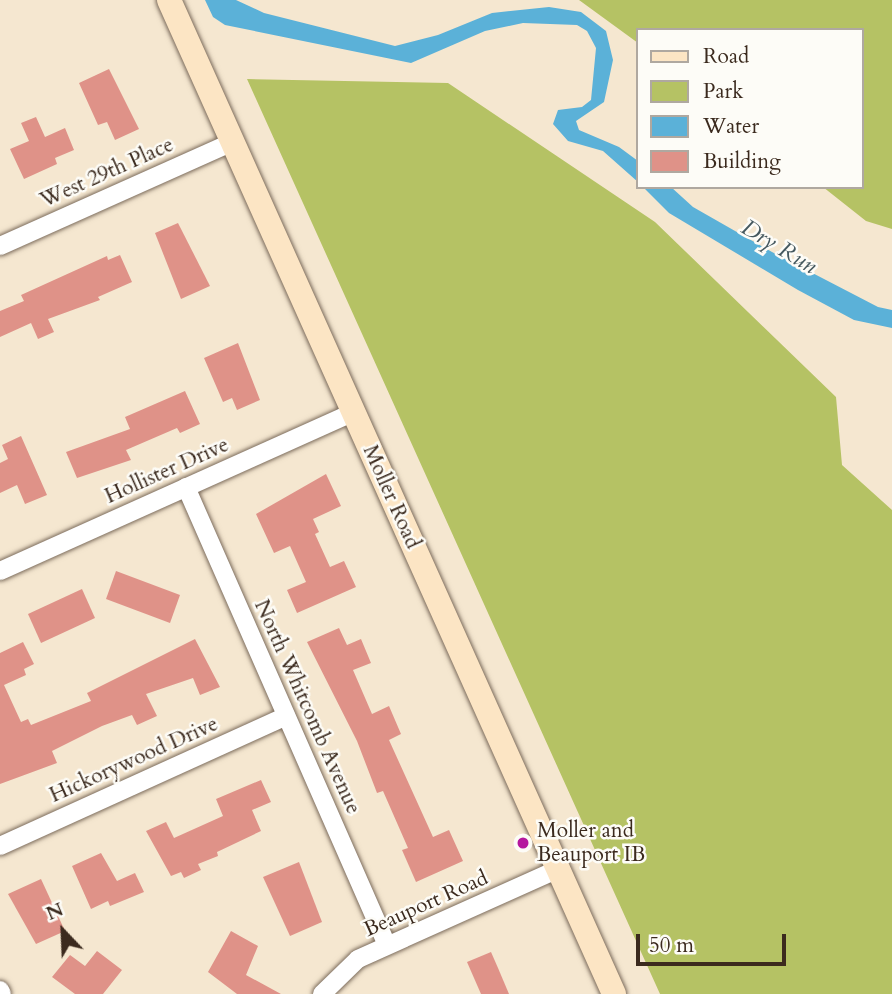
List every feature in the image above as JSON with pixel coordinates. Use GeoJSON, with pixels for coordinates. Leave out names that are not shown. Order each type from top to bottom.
{"type":"FeatureCollection","features":[{"type":"Feature","properties":{"kind":"street","name":"Moller Road"},"geometry":{"type":"LineString","coordinates":[[169,0],[614,994]]}},
{"type":"Feature","properties":{"kind":"street","name":"West 29th Place"},"geometry":{"type":"LineString","coordinates":[[0,246],[233,142]]}},
{"type":"Feature","properties":{"kind":"street","name":"Hollister Drive"},"geometry":{"type":"LineString","coordinates":[[0,571],[353,412]]}},
{"type":"Feature","properties":{"kind":"street","name":"North Whitcomb Avenue"},"geometry":{"type":"LineString","coordinates":[[186,487],[387,945]]}},
{"type":"Feature","properties":{"kind":"street","name":"Hickorywood Drive"},"geometry":{"type":"LineString","coordinates":[[0,846],[286,716]]}},
{"type":"Feature","properties":{"kind":"street","name":"Beauport Road"},"geometry":{"type":"LineString","coordinates":[[322,994],[343,970],[387,945],[558,869]]}},
{"type":"Feature","properties":{"kind":"green space"},"geometry":{"type":"Polygon","coordinates":[[[579,0],[892,0],[892,229],[866,221],[826,189],[864,189],[864,28],[636,28],[636,42],[579,0]]]}},
{"type":"Feature","properties":{"kind":"green space"},"geometry":{"type":"Polygon","coordinates":[[[247,79],[448,83],[655,222],[836,397],[842,465],[892,510],[892,994],[660,994],[247,79]]]}},
{"type":"Feature","properties":{"kind":"water"},"geometry":{"type":"Polygon","coordinates":[[[205,0],[236,0],[264,13],[395,46],[438,35],[492,13],[549,7],[581,12],[606,31],[613,60],[604,102],[576,121],[579,130],[619,147],[636,160],[636,180],[603,151],[568,141],[553,124],[558,110],[582,107],[591,100],[596,48],[587,31],[577,25],[523,23],[485,31],[411,63],[225,25],[213,17],[205,0]]]}},
{"type":"Feature","properties":{"kind":"water","name":"Dry Run"},"geometry":{"type":"Polygon","coordinates":[[[645,189],[673,189],[693,207],[772,252],[878,307],[892,310],[892,328],[854,320],[669,213],[645,189]]]}},
{"type":"Feature","properties":{"kind":"building"},"geometry":{"type":"Polygon","coordinates":[[[109,69],[139,129],[115,140],[107,122],[98,125],[79,83],[109,69]]]}},
{"type":"Feature","properties":{"kind":"building"},"geometry":{"type":"Polygon","coordinates":[[[36,117],[45,137],[65,128],[74,150],[55,158],[57,164],[24,179],[10,149],[29,141],[21,123],[36,117]]]}},
{"type":"Feature","properties":{"kind":"building"},"geometry":{"type":"Polygon","coordinates":[[[178,223],[210,286],[181,299],[155,233],[178,223]]]}},
{"type":"Feature","properties":{"kind":"building"},"geometry":{"type":"Polygon","coordinates":[[[120,255],[132,282],[98,297],[100,300],[48,319],[54,332],[38,339],[31,323],[0,337],[0,311],[24,301],[21,295],[107,256],[108,260],[120,255]]]}},
{"type":"Feature","properties":{"kind":"building"},"geometry":{"type":"Polygon","coordinates":[[[238,343],[260,400],[237,410],[232,398],[223,402],[204,358],[238,343]]]}},
{"type":"Feature","properties":{"kind":"building"},"geometry":{"type":"Polygon","coordinates":[[[185,391],[200,424],[180,433],[177,428],[126,450],[131,460],[77,478],[66,452],[130,429],[125,417],[185,391]]]}},
{"type":"Feature","properties":{"kind":"building"},"geometry":{"type":"Polygon","coordinates":[[[21,436],[47,495],[25,504],[17,485],[0,493],[0,463],[8,459],[2,445],[21,436]]]}},
{"type":"Feature","properties":{"kind":"building"},"geometry":{"type":"Polygon","coordinates":[[[326,474],[341,506],[313,519],[319,532],[315,534],[330,567],[344,561],[356,587],[297,613],[287,590],[306,582],[290,546],[274,553],[256,514],[326,474]]]}},
{"type":"Feature","properties":{"kind":"building"},"geometry":{"type":"Polygon","coordinates":[[[116,571],[180,595],[170,623],[106,599],[116,571]]]}},
{"type":"Feature","properties":{"kind":"building"},"geometry":{"type":"Polygon","coordinates":[[[82,589],[95,618],[41,643],[28,614],[82,589]]]}},
{"type":"Feature","properties":{"kind":"building"},"geometry":{"type":"Polygon","coordinates":[[[339,628],[347,645],[361,639],[371,663],[353,670],[372,714],[389,706],[401,734],[389,740],[433,837],[449,830],[463,861],[416,882],[402,850],[408,848],[383,791],[377,793],[357,741],[307,642],[339,628]]]}},
{"type":"Feature","properties":{"kind":"building"},"geometry":{"type":"Polygon","coordinates":[[[195,639],[220,687],[200,695],[193,678],[146,694],[157,716],[137,725],[132,715],[102,726],[52,751],[57,763],[0,784],[0,653],[23,642],[34,664],[24,669],[26,675],[4,685],[21,722],[28,719],[31,725],[91,701],[87,693],[195,639]]]}},
{"type":"Feature","properties":{"kind":"building"},"geometry":{"type":"Polygon","coordinates":[[[261,780],[271,802],[252,810],[261,831],[217,852],[218,856],[198,864],[201,870],[184,878],[181,872],[171,876],[146,831],[166,822],[174,838],[223,816],[216,799],[261,780]]]}},
{"type":"Feature","properties":{"kind":"building"},"geometry":{"type":"Polygon","coordinates":[[[101,853],[117,881],[135,873],[144,892],[110,906],[108,901],[91,909],[72,866],[101,853]]]}},
{"type":"Feature","properties":{"kind":"building"},"geometry":{"type":"Polygon","coordinates":[[[299,862],[322,922],[290,936],[263,877],[299,862]]]}},
{"type":"Feature","properties":{"kind":"building"},"geometry":{"type":"Polygon","coordinates":[[[41,879],[65,931],[36,944],[8,894],[41,879]]]}},
{"type":"Feature","properties":{"kind":"building"},"geometry":{"type":"Polygon","coordinates":[[[231,931],[258,946],[246,975],[281,994],[237,994],[208,972],[231,931]]]}},
{"type":"Feature","properties":{"kind":"building"},"geometry":{"type":"Polygon","coordinates":[[[97,951],[122,970],[103,994],[75,994],[52,977],[70,955],[85,966],[97,951]]]}},
{"type":"Feature","properties":{"kind":"building"},"geometry":{"type":"Polygon","coordinates":[[[491,952],[509,994],[481,994],[467,962],[491,952]]]}},
{"type":"Feature","properties":{"kind":"place","name":"Moller and Beauport IB"},"geometry":{"type":"Point","coordinates":[523,843]}}]}
